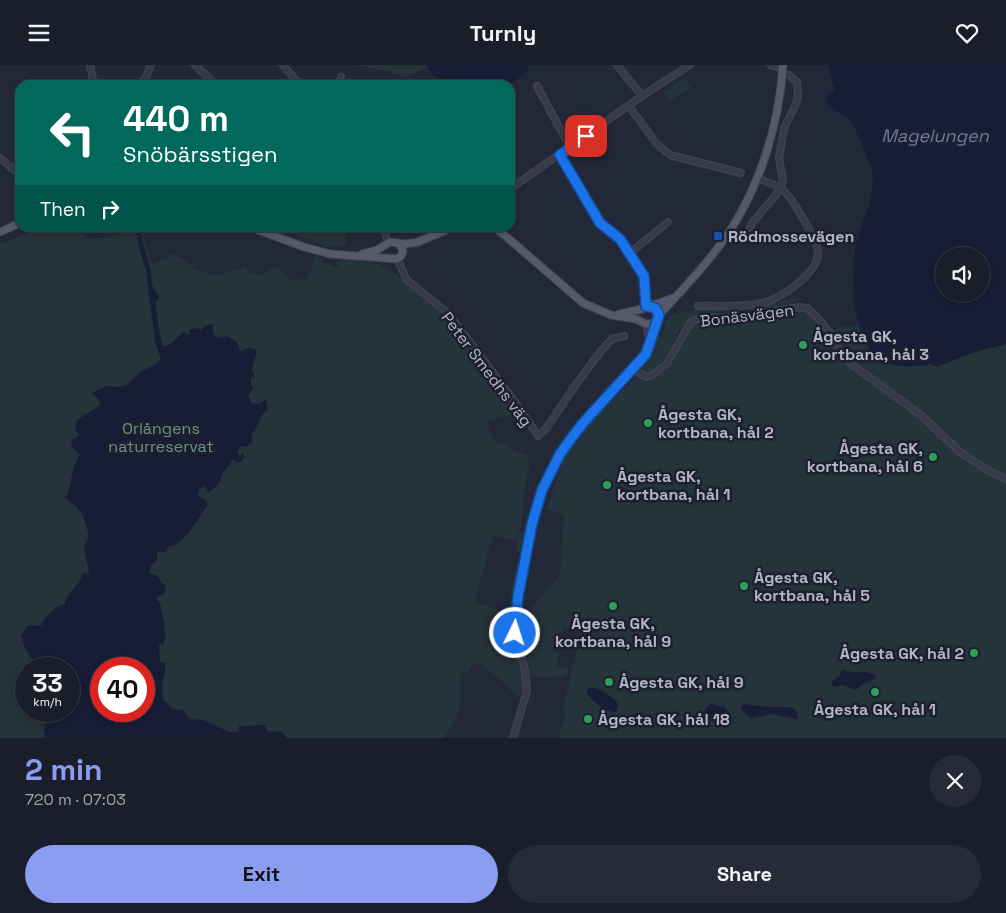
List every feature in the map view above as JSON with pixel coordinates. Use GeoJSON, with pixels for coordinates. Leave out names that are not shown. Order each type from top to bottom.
{"type":"FeatureCollection","features":[{"type":"Feature","properties":{"kind":"main road"},"geometry":{"type":"LineString","coordinates":[[500,232],[583,303],[611,315],[636,319],[651,325],[674,297],[694,277],[728,234],[740,214],[757,177],[772,136],[780,98],[776,66]]}},
{"type":"Feature","properties":{"kind":"main road"},"geometry":{"type":"LineString","coordinates":[[0,231],[15,225]]}},
{"type":"Feature","properties":{"kind":"main road"},"geometry":{"type":"LineString","coordinates":[[264,232],[304,247],[330,254],[397,259],[403,251],[400,244]]}},
{"type":"Feature","properties":{"kind":"main road"},"geometry":{"type":"LineString","coordinates":[[358,255],[377,250],[395,241],[405,245],[418,242],[441,232]]}},
{"type":"Feature","properties":{"kind":"main road"},"geometry":{"type":"LineString","coordinates":[[403,251],[408,250],[418,242]]}},
{"type":"Feature","properties":{"kind":"main road"},"geometry":{"type":"LineString","coordinates":[[387,257],[385,253],[388,243]]}},
{"type":"Feature","properties":{"kind":"main road"},"geometry":{"type":"LineString","coordinates":[[611,315],[647,307],[674,297]]}},
{"type":"Feature","properties":{"kind":"main road"},"geometry":{"type":"LineString","coordinates":[[647,307],[655,308],[657,318]]}},
{"type":"Feature","properties":{"kind":"main road"},"geometry":{"type":"LineString","coordinates":[[644,323],[640,315],[647,307]]}},
{"type":"Feature","properties":{"kind":"street"},"geometry":{"type":"LineString","coordinates":[[90,65],[93,80]]}},
{"type":"Feature","properties":{"kind":"street"},"geometry":{"type":"LineString","coordinates":[[144,80],[151,65]]}},
{"type":"Feature","properties":{"kind":"street"},"geometry":{"type":"LineString","coordinates":[[195,65],[211,80]]}},
{"type":"Feature","properties":{"kind":"street"},"geometry":{"type":"LineString","coordinates":[[283,65],[296,80]]}},
{"type":"Feature","properties":{"kind":"street"},"geometry":{"type":"LineString","coordinates":[[617,65],[642,96]]}},
{"type":"Feature","properties":{"kind":"street"},"geometry":{"type":"LineString","coordinates":[[515,186],[642,96],[690,65]]}},
{"type":"Feature","properties":{"kind":"street"},"geometry":{"type":"LineString","coordinates":[[750,228],[780,188],[783,174],[779,158],[784,128],[798,97],[798,82],[789,75]]}},
{"type":"Feature","properties":{"kind":"street"},"geometry":{"type":"LineString","coordinates":[[537,86],[570,147]]}},
{"type":"Feature","properties":{"kind":"street"},"geometry":{"type":"LineString","coordinates":[[629,106],[656,143],[670,155],[742,173]]}},
{"type":"Feature","properties":{"kind":"street"},"geometry":{"type":"LineString","coordinates":[[560,155],[600,223],[620,239],[644,276],[647,307]]}},
{"type":"Feature","properties":{"kind":"street"},"geometry":{"type":"LineString","coordinates":[[0,158],[15,171]]}},
{"type":"Feature","properties":{"kind":"street"},"geometry":{"type":"LineString","coordinates":[[698,306],[762,303],[792,288],[812,269],[817,259],[818,250],[813,237],[786,192],[757,177]]}},
{"type":"Feature","properties":{"kind":"street"},"geometry":{"type":"LineString","coordinates":[[630,253],[668,222]]}},
{"type":"Feature","properties":{"kind":"street"},"geometry":{"type":"LineString","coordinates":[[385,232],[388,243]]}},
{"type":"Feature","properties":{"kind":"street","name":"Peter Smedhs väg"},"geometry":{"type":"LineString","coordinates":[[397,259],[408,280],[448,313],[518,406],[538,436],[546,430],[572,390],[601,351],[612,339],[624,336]]}},
{"type":"Feature","properties":{"kind":"street","name":"Bonäsvägen"},"geometry":{"type":"LineString","coordinates":[[633,369],[646,377],[660,370],[673,353],[690,323],[699,319],[745,316],[800,307],[807,308],[830,333],[837,347],[850,363],[922,417],[960,452],[989,471],[1006,479]]}},
{"type":"Feature","properties":{"kind":"street"},"geometry":{"type":"LineString","coordinates":[[513,738],[527,691],[525,670],[515,633],[516,614],[532,524],[542,490],[560,454],[583,423],[646,354],[657,318]]}},
{"type":"Feature","properties":{"kind":"street"},"geometry":{"type":"LineString","coordinates":[[644,323],[650,344]]}},
{"type":"Feature","properties":{"kind":"green space"},"geometry":{"type":"Polygon","coordinates":[[[355,65],[529,65],[524,75],[515,81],[439,80],[427,67],[408,77],[355,65]]]}},
{"type":"Feature","properties":{"kind":"green space"},"geometry":{"type":"Polygon","coordinates":[[[685,78],[691,88],[669,101],[663,92],[685,78]]]}},
{"type":"Feature","properties":{"kind":"green space","name":"Orlångens naturreservat"},"geometry":{"type":"Polygon","coordinates":[[[32,232],[80,232],[89,239],[120,235],[121,232],[145,232],[144,239],[152,264],[168,258],[169,253],[184,259],[194,269],[216,276],[245,267],[248,272],[261,275],[273,267],[279,269],[294,282],[297,278],[303,280],[308,277],[316,256],[321,257],[323,262],[338,268],[337,262],[344,258],[379,264],[396,274],[450,317],[517,413],[488,421],[489,431],[498,444],[503,443],[513,449],[513,451],[526,454],[528,457],[530,466],[524,489],[521,527],[517,533],[525,532],[532,524],[515,621],[526,683],[521,695],[517,697],[505,684],[479,663],[472,665],[469,672],[461,673],[458,713],[444,738],[0,738],[0,244],[32,232]],[[493,536],[474,602],[507,612],[517,562],[521,561],[521,553],[516,551],[518,540],[493,536]]]}},
{"type":"Feature","properties":{"kind":"green space"},"geometry":{"type":"Polygon","coordinates":[[[290,232],[347,232],[346,245],[327,247],[290,232]]]}},
{"type":"Feature","properties":{"kind":"green space"},"geometry":{"type":"Polygon","coordinates":[[[792,298],[804,299],[764,309],[710,313],[692,317],[681,328],[669,351],[659,364],[643,373],[641,369],[652,354],[658,336],[662,335],[665,322],[672,314],[707,309],[745,310],[792,298]]]}},
{"type":"Feature","properties":{"kind":"green space"},"geometry":{"type":"Polygon","coordinates":[[[854,299],[996,347],[1006,344],[1006,738],[557,738],[565,719],[564,705],[575,656],[584,638],[580,628],[563,627],[561,637],[556,636],[553,652],[559,653],[557,666],[569,668],[566,676],[531,678],[520,624],[522,611],[536,603],[560,575],[564,515],[547,509],[564,456],[592,421],[638,374],[646,377],[660,370],[684,332],[699,318],[807,308],[829,331],[842,327],[860,326],[854,299]]]}},
{"type":"Feature","properties":{"kind":"water"},"geometry":{"type":"Polygon","coordinates":[[[426,65],[529,65],[524,75],[515,81],[439,80],[426,65]]]}},
{"type":"Feature","properties":{"kind":"water","name":"Magelungen"},"geometry":{"type":"Polygon","coordinates":[[[828,65],[1006,65],[1006,344],[975,352],[937,367],[931,364],[910,366],[889,364],[872,354],[862,334],[856,311],[853,276],[857,242],[872,192],[872,170],[851,122],[846,116],[831,107],[825,99],[835,90],[828,65]]]}},
{"type":"Feature","properties":{"kind":"water"},"geometry":{"type":"Polygon","coordinates":[[[141,236],[151,272],[152,285],[159,299],[155,302],[163,347],[172,343],[183,332],[190,335],[189,330],[195,328],[201,330],[205,326],[213,324],[213,333],[217,338],[227,336],[237,342],[240,351],[249,348],[257,350],[252,370],[255,378],[251,377],[253,389],[248,395],[251,403],[259,404],[266,399],[268,409],[262,415],[252,434],[252,443],[245,447],[241,446],[237,452],[239,457],[243,453],[242,462],[236,463],[232,459],[215,487],[208,492],[204,486],[199,489],[198,496],[206,500],[208,504],[184,538],[165,552],[157,552],[157,560],[151,565],[149,573],[156,575],[166,587],[165,593],[156,598],[160,603],[166,638],[163,645],[159,644],[160,662],[165,662],[162,685],[163,700],[173,709],[184,710],[189,719],[204,720],[229,732],[238,732],[239,726],[265,725],[267,731],[282,732],[287,738],[45,738],[45,725],[50,722],[80,722],[80,657],[31,657],[21,636],[28,625],[41,626],[50,612],[65,604],[82,574],[89,572],[84,547],[88,538],[88,532],[83,516],[77,507],[65,498],[80,455],[71,445],[73,439],[79,435],[75,430],[77,420],[100,405],[99,399],[92,393],[106,386],[120,387],[127,385],[139,373],[156,364],[161,359],[155,341],[146,271],[137,238],[141,236]]]}},
{"type":"Feature","properties":{"kind":"water"},"geometry":{"type":"Polygon","coordinates":[[[844,670],[876,676],[875,679],[861,685],[856,690],[843,685],[835,687],[832,685],[832,681],[840,676],[844,670]]]}},
{"type":"Feature","properties":{"kind":"water"},"geometry":{"type":"Polygon","coordinates":[[[591,687],[602,691],[616,701],[618,704],[616,712],[604,709],[595,703],[587,693],[591,687]]]}},
{"type":"Feature","properties":{"kind":"water"},"geometry":{"type":"Polygon","coordinates":[[[711,704],[724,707],[728,711],[728,717],[707,717],[706,709],[711,704]]]}},
{"type":"Feature","properties":{"kind":"water"},"geometry":{"type":"Polygon","coordinates":[[[744,704],[791,707],[796,711],[798,719],[772,714],[751,718],[741,710],[744,704]]]}},
{"type":"Feature","properties":{"kind":"waterway"},"geometry":{"type":"LineString","coordinates":[[137,232],[141,236]]}},
{"type":"Feature","properties":{"kind":"place","name":"Rödmossevägen"},"geometry":{"type":"Point","coordinates":[718,236]}},
{"type":"Feature","properties":{"kind":"place","name":"Ågesta GK, kortbana, hål 3"},"geometry":{"type":"Point","coordinates":[803,345]}},
{"type":"Feature","properties":{"kind":"place","name":"Ågesta GK, kortbana, hål 2"},"geometry":{"type":"Point","coordinates":[648,423]}},
{"type":"Feature","properties":{"kind":"place","name":"Ågesta GK, kortbana, hål 6"},"geometry":{"type":"Point","coordinates":[933,457]}},
{"type":"Feature","properties":{"kind":"place","name":"Ågesta GK, kortbana, hål 1"},"geometry":{"type":"Point","coordinates":[607,485]}},
{"type":"Feature","properties":{"kind":"place","name":"Ågesta GK, kortbana, hål 5"},"geometry":{"type":"Point","coordinates":[744,586]}},
{"type":"Feature","properties":{"kind":"place","name":"Ågesta GK, kortbana, hål 9"},"geometry":{"type":"Point","coordinates":[613,606]}},
{"type":"Feature","properties":{"kind":"place","name":"Ågesta GK, hål 2"},"geometry":{"type":"Point","coordinates":[974,653]}},
{"type":"Feature","properties":{"kind":"place","name":"Ågesta GK, hål 9"},"geometry":{"type":"Point","coordinates":[609,682]}},
{"type":"Feature","properties":{"kind":"place","name":"Ågesta GK, hål 1"},"geometry":{"type":"Point","coordinates":[875,692]}},
{"type":"Feature","properties":{"kind":"place","name":"Ågesta GK, hål 18"},"geometry":{"type":"Point","coordinates":[588,719]}},
{"type":"Feature","properties":{"kind":"route"},"geometry":{"type":"LineString","coordinates":[[515,633],[518,596],[532,524],[542,490],[560,454],[570,440],[583,423],[646,354],[659,315],[655,308],[646,306],[644,276],[632,255],[620,239],[600,223],[560,155],[586,136]]}}]}
